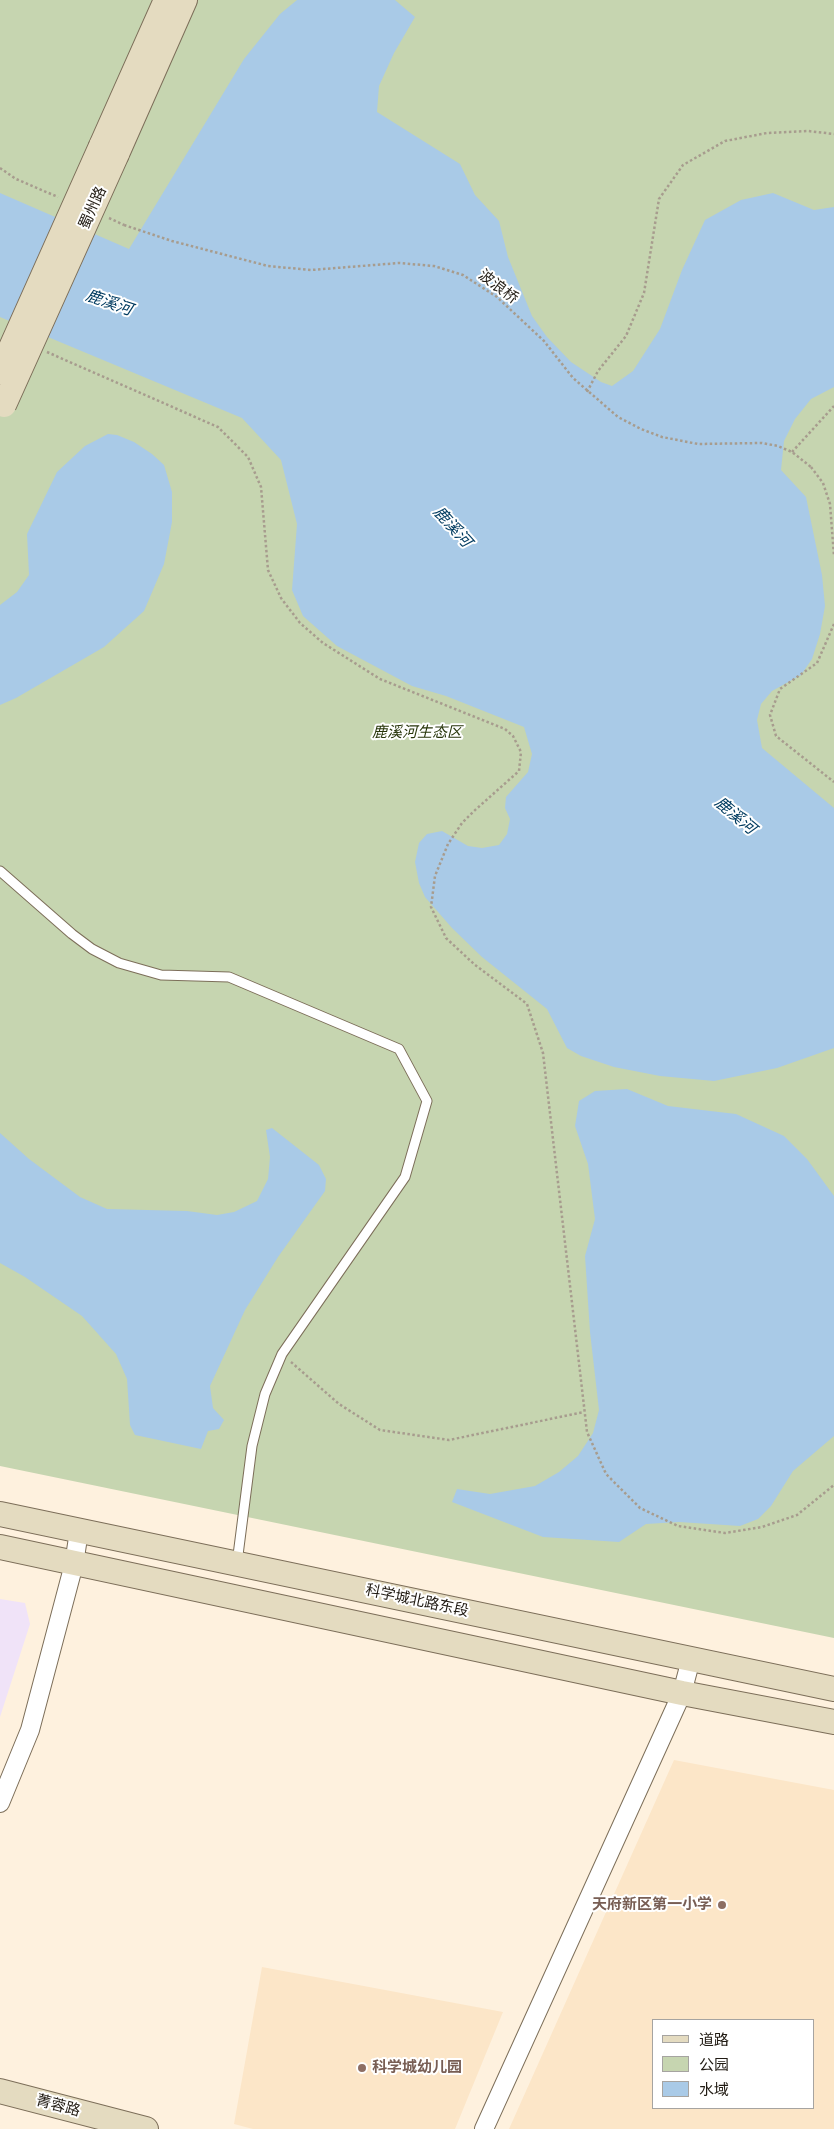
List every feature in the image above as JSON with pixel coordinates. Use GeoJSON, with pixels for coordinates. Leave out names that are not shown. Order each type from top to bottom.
{"type":"FeatureCollection","features":[{"type":"Feature","properties":{"kind":"main road","name":"蜀州路"},"geometry":{"type":"LineString","coordinates":[[2,410],[109,150],[166,0]]}},
{"type":"Feature","properties":{"kind":"main road","name":"蜀州路"},"geometry":{"type":"LineString","coordinates":[[0,372],[185,0]]}},
{"type":"Feature","properties":{"kind":"main road","name":"科学城北路东段"},"geometry":{"type":"LineString","coordinates":[[0,1514],[834,1689]]}},
{"type":"Feature","properties":{"kind":"main road"},"geometry":{"type":"LineString","coordinates":[[0,1547],[682,1693],[834,1722]]}},
{"type":"Feature","properties":{"kind":"main road","name":"菁蓉路"},"geometry":{"type":"LineString","coordinates":[[0,2091],[146,2129]]}},
{"type":"Feature","properties":{"kind":"street"},"geometry":{"type":"LineString","coordinates":[[0,1803],[30,1730],[74,1564],[79,1530]]}},
{"type":"Feature","properties":{"kind":"street"},"geometry":{"type":"LineString","coordinates":[[484,2129],[682,1693],[691,1658]]}},
{"type":"Feature","properties":{"kind":"lane"},"geometry":{"type":"LineString","coordinates":[[0,871],[72,934],[92,949],[119,963],[161,975],[229,977],[399,1049],[427,1101],[405,1177],[282,1354],[265,1394],[252,1446],[237,1563]]}},
{"type":"Feature","properties":{"kind":"path"},"geometry":{"type":"LineString","coordinates":[[587,392],[598,371],[626,336],[644,294],[659,199],[683,165],[725,141],[767,133],[808,131],[834,134]]}},
{"type":"Feature","properties":{"kind":"path","name":"波浪桥"},"geometry":{"type":"LineString","coordinates":[[124,224],[172,241],[268,266],[311,270],[398,263],[434,266],[463,275],[497,297],[544,341],[573,378],[587,392],[618,417],[662,437],[698,444],[762,443],[778,446],[792,452],[811,467],[823,484],[830,504],[834,556]]}},
{"type":"Feature","properties":{"kind":"path"},"geometry":{"type":"LineString","coordinates":[[45,352],[218,427],[248,457],[261,487],[268,570],[281,598],[300,623],[323,643],[380,680],[505,729],[513,736],[521,752],[518,771],[462,823],[448,844],[435,876],[431,907],[446,938],[475,965],[527,1004],[543,1053],[584,1412],[587,1432],[606,1474],[640,1508],[678,1526],[725,1533],[762,1527],[797,1515],[834,1485]]}},
{"type":"Feature","properties":{"kind":"path"},"geometry":{"type":"LineString","coordinates":[[792,452],[830,408],[834,406]]}},
{"type":"Feature","properties":{"kind":"path"},"geometry":{"type":"LineString","coordinates":[[834,624],[817,663],[780,689],[770,715],[776,736],[834,782]]}},
{"type":"Feature","properties":{"kind":"path"},"geometry":{"type":"LineString","coordinates":[[282,1354],[338,1404],[380,1430],[448,1440],[584,1412]]}},
{"type":"Feature","properties":{"kind":"shaded area"},"geometry":{"type":"Polygon","coordinates":[[[0,1599],[25,1603],[30,1624],[0,1717],[0,1599]]]}},
{"type":"Feature","properties":{"kind":"shaded area","name":"天府新区第一小学"},"geometry":{"type":"Polygon","coordinates":[[[674,1760],[834,1790],[834,2129],[509,2129],[674,1760]]]}},
{"type":"Feature","properties":{"kind":"shaded area","name":"科学城幼儿园"},"geometry":{"type":"Polygon","coordinates":[[[262,1967],[503,2012],[455,2129],[253,2129],[234,2124],[262,1967]]]}},
{"type":"Feature","properties":{"kind":"green space","name":"鹿溪河生态区"},"geometry":{"type":"Polygon","coordinates":[[[0,0],[834,0],[834,1638],[0,1466],[0,0]]]}},
{"type":"Feature","properties":{"kind":"water","name":"鹿溪河"},"geometry":{"type":"Polygon","coordinates":[[[297,0],[395,0],[415,17],[394,53],[379,86],[377,112],[460,164],[475,195],[499,221],[508,257],[532,316],[547,337],[571,362],[601,382],[612,386],[633,371],[660,329],[682,270],[705,220],[741,200],[773,193],[814,210],[834,207],[834,387],[811,399],[795,419],[784,441],[781,470],[806,497],[822,575],[825,606],[820,634],[812,659],[801,675],[772,691],[761,704],[757,720],[762,748],[834,808],[834,1048],[777,1068],[714,1081],[660,1076],[614,1067],[581,1056],[567,1048],[547,1009],[482,957],[452,928],[425,897],[419,883],[415,862],[419,843],[427,834],[442,831],[468,846],[482,848],[499,845],[507,834],[510,819],[505,808],[506,797],[528,772],[532,754],[524,727],[446,696],[412,686],[337,646],[303,616],[292,590],[297,524],[281,460],[242,418],[0,317],[0,193],[129,249],[244,59],[280,14],[297,0]]]}},
{"type":"Feature","properties":{"kind":"water"},"geometry":{"type":"Polygon","coordinates":[[[108,434],[117,435],[134,442],[164,465],[172,492],[172,522],[164,564],[144,611],[104,647],[16,698],[0,705],[0,605],[17,592],[29,575],[27,534],[57,472],[85,446],[108,434]]]}},
{"type":"Feature","properties":{"kind":"water"},"geometry":{"type":"Polygon","coordinates":[[[627,1089],[668,1106],[736,1114],[784,1136],[807,1159],[834,1196],[834,1436],[793,1471],[771,1506],[758,1519],[740,1526],[679,1522],[646,1524],[619,1542],[543,1537],[452,1502],[457,1489],[490,1494],[535,1486],[559,1472],[578,1456],[593,1433],[599,1410],[590,1332],[585,1256],[595,1219],[588,1164],[575,1126],[579,1101],[595,1091],[627,1089]]]}},
{"type":"Feature","properties":{"kind":"water"},"geometry":{"type":"Polygon","coordinates":[[[272,1128],[319,1165],[326,1179],[325,1191],[278,1257],[245,1310],[210,1386],[213,1408],[224,1420],[219,1429],[208,1431],[201,1449],[135,1435],[130,1425],[127,1379],[116,1354],[82,1316],[25,1277],[0,1263],[0,1133],[29,1159],[80,1197],[107,1209],[187,1211],[217,1215],[234,1212],[257,1201],[268,1179],[270,1157],[266,1130],[272,1128]]]}},
{"type":"Feature","properties":{"kind":"place","name":"天府新区第一小学"},"geometry":{"type":"Point","coordinates":[722,1905]}},
{"type":"Feature","properties":{"kind":"place","name":"科学城幼儿园"},"geometry":{"type":"Point","coordinates":[362,2068]}}]}
